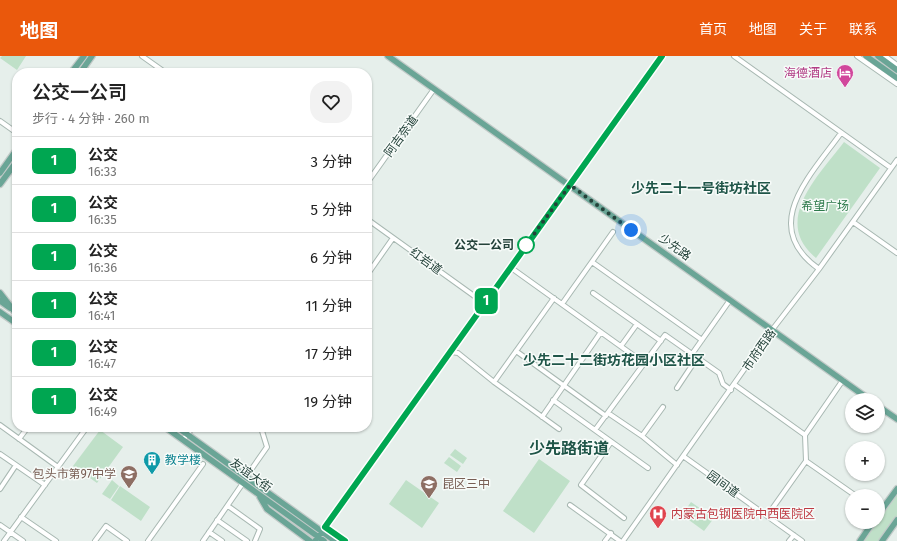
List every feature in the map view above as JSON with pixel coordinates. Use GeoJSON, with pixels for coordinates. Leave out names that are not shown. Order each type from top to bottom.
{"type":"FeatureCollection","features":[{"type":"Feature","properties":{"kind":"main road"},"geometry":{"type":"LineString","coordinates":[[76,68],[84,56]]}},
{"type":"Feature","properties":{"kind":"main road"},"geometry":{"type":"LineString","coordinates":[[84,68],[92,56]]}},
{"type":"Feature","properties":{"kind":"main road","name":"少先路"},"geometry":{"type":"LineString","coordinates":[[388,56],[861,393]]}},
{"type":"Feature","properties":{"kind":"main road"},"geometry":{"type":"LineString","coordinates":[[316,539],[662,56]]}},
{"type":"Feature","properties":{"kind":"main road"},"geometry":{"type":"LineString","coordinates":[[866,56],[887,71],[896,81]]}},
{"type":"Feature","properties":{"kind":"main road"},"geometry":{"type":"LineString","coordinates":[[878,56],[897,70]]}},
{"type":"Feature","properties":{"kind":"main road"},"geometry":{"type":"LineString","coordinates":[[0,173],[12,156]]}},
{"type":"Feature","properties":{"kind":"main road"},"geometry":{"type":"LineString","coordinates":[[0,184],[12,168]]}},
{"type":"Feature","properties":{"kind":"main road"},"geometry":{"type":"LineString","coordinates":[[0,294],[12,308]]}},
{"type":"Feature","properties":{"kind":"main road"},"geometry":{"type":"LineString","coordinates":[[0,301],[12,310]]}},
{"type":"Feature","properties":{"kind":"main road"},"geometry":{"type":"LineString","coordinates":[[0,312],[12,320]]}},
{"type":"Feature","properties":{"kind":"main road"},"geometry":{"type":"LineString","coordinates":[[0,316],[9,318]]}},
{"type":"Feature","properties":{"kind":"main road"},"geometry":{"type":"LineString","coordinates":[[885,411],[897,419]]}},
{"type":"Feature","properties":{"kind":"main road","name":"友谊大街"},"geometry":{"type":"LineString","coordinates":[[172,432],[300,524],[316,539],[324,541]]}},
{"type":"Feature","properties":{"kind":"main road","name":"友谊大街"},"geometry":{"type":"LineString","coordinates":[[184,432],[304,518],[324,529],[335,541]]}},
{"type":"Feature","properties":{"kind":"main road"},"geometry":{"type":"LineString","coordinates":[[885,505],[897,489]]}},
{"type":"Feature","properties":{"kind":"main road"},"geometry":{"type":"LineString","coordinates":[[258,494],[267,509],[310,541]]}},
{"type":"Feature","properties":{"kind":"main road"},"geometry":{"type":"LineString","coordinates":[[300,524],[304,518]]}},
{"type":"Feature","properties":{"kind":"main road"},"geometry":{"type":"LineString","coordinates":[[882,541],[897,520]]}},
{"type":"Feature","properties":{"kind":"main road"},"geometry":{"type":"LineString","coordinates":[[324,529],[345,541]]}},
{"type":"Feature","properties":{"kind":"main road"},"geometry":{"type":"LineString","coordinates":[[860,541],[868,529]]}},
{"type":"Feature","properties":{"kind":"street"},"geometry":{"type":"LineString","coordinates":[[142,56],[159,68]]}},
{"type":"Feature","properties":{"kind":"street"},"geometry":{"type":"LineString","coordinates":[[734,56],[891,168]]}},
{"type":"Feature","properties":{"kind":"street"},"geometry":{"type":"LineString","coordinates":[[858,56],[896,81]]}},
{"type":"Feature","properties":{"kind":"street"},"geometry":{"type":"LineString","coordinates":[[885,56],[897,65]]}},
{"type":"Feature","properties":{"kind":"street","name":"阿吉奈道"},"geometry":{"type":"LineString","coordinates":[[372,176],[434,89]]}},
{"type":"Feature","properties":{"kind":"street"},"geometry":{"type":"LineString","coordinates":[[0,121],[12,129]]}},
{"type":"Feature","properties":{"kind":"street"},"geometry":{"type":"LineString","coordinates":[[819,269],[801,254],[794,242],[792,234],[791,210],[798,194],[841,133]]}},
{"type":"Feature","properties":{"kind":"street","name":"市府西路"},"geometry":{"type":"LineString","coordinates":[[624,540],[676,465],[735,385],[772,330],[819,269],[897,160]]}},
{"type":"Feature","properties":{"kind":"street","name":"红岩道"},"geometry":{"type":"LineString","coordinates":[[372,222],[484,303]]}},
{"type":"Feature","properties":{"kind":"street"},"geometry":{"type":"LineString","coordinates":[[853,222],[897,253]]}},
{"type":"Feature","properties":{"kind":"street"},"geometry":{"type":"LineString","coordinates":[[562,304],[613,232]]}},
{"type":"Feature","properties":{"kind":"street"},"geometry":{"type":"LineString","coordinates":[[372,268],[394,238]]}},
{"type":"Feature","properties":{"kind":"street"},"geometry":{"type":"LineString","coordinates":[[592,262],[702,340]]}},
{"type":"Feature","properties":{"kind":"street"},"geometry":{"type":"LineString","coordinates":[[510,267],[644,363]]}},
{"type":"Feature","properties":{"kind":"street"},"geometry":{"type":"LineString","coordinates":[[593,293],[661,341]]}},
{"type":"Feature","properties":{"kind":"street"},"geometry":{"type":"LineString","coordinates":[[494,382],[554,298]]}},
{"type":"Feature","properties":{"kind":"street"},"geometry":{"type":"LineString","coordinates":[[692,354],[730,300]]}},
{"type":"Feature","properties":{"kind":"street"},"geometry":{"type":"LineString","coordinates":[[621,346],[637,324]]}},
{"type":"Feature","properties":{"kind":"street"},"geometry":{"type":"LineString","coordinates":[[542,417],[601,332]]}},
{"type":"Feature","properties":{"kind":"street"},"geometry":{"type":"LineString","coordinates":[[595,430],[665,335],[719,373],[723,384],[731,390]]}},
{"type":"Feature","properties":{"kind":"street"},"geometry":{"type":"LineString","coordinates":[[516,351],[564,385],[642,436],[676,465]]}},
{"type":"Feature","properties":{"kind":"street"},"geometry":{"type":"LineString","coordinates":[[451,352],[458,353],[494,382],[559,430]]}},
{"type":"Feature","properties":{"kind":"street"},"geometry":{"type":"LineString","coordinates":[[676,388],[697,358]]}},
{"type":"Feature","properties":{"kind":"street"},"geometry":{"type":"LineString","coordinates":[[767,516],[806,461],[805,435],[843,380]]}},
{"type":"Feature","properties":{"kind":"street"},"geometry":{"type":"LineString","coordinates":[[735,385],[805,435]]}},
{"type":"Feature","properties":{"kind":"street"},"geometry":{"type":"LineString","coordinates":[[553,400],[648,468]]}},
{"type":"Feature","properties":{"kind":"street"},"geometry":{"type":"LineString","coordinates":[[642,436],[663,407]]}},
{"type":"Feature","properties":{"kind":"street"},"geometry":{"type":"LineString","coordinates":[[0,425],[58,467]]}},
{"type":"Feature","properties":{"kind":"street"},"geometry":{"type":"LineString","coordinates":[[20,439],[25,432]]}},
{"type":"Feature","properties":{"kind":"street"},"geometry":{"type":"LineString","coordinates":[[4,541],[83,432]]}},
{"type":"Feature","properties":{"kind":"street"},"geometry":{"type":"LineString","coordinates":[[183,440],[190,432]]}},
{"type":"Feature","properties":{"kind":"street"},"geometry":{"type":"LineString","coordinates":[[246,477],[267,447],[263,432]]}},
{"type":"Feature","properties":{"kind":"street"},"geometry":{"type":"LineString","coordinates":[[611,442],[580,484],[583,488],[624,518]]}},
{"type":"Feature","properties":{"kind":"street"},"geometry":{"type":"LineString","coordinates":[[0,454],[45,485]]}},
{"type":"Feature","properties":{"kind":"street","name":"园间道"},"geometry":{"type":"LineString","coordinates":[[683,456],[802,541]]}},
{"type":"Feature","properties":{"kind":"street"},"geometry":{"type":"LineString","coordinates":[[806,461],[846,489]]}},
{"type":"Feature","properties":{"kind":"street"},"geometry":{"type":"LineString","coordinates":[[148,541],[203,464]]}},
{"type":"Feature","properties":{"kind":"street"},"geometry":{"type":"LineString","coordinates":[[0,489],[16,465]]}},
{"type":"Feature","properties":{"kind":"street"},"geometry":{"type":"LineString","coordinates":[[203,541],[243,483]]}},
{"type":"Feature","properties":{"kind":"street"},"geometry":{"type":"LineString","coordinates":[[570,505],[624,540]]}},
{"type":"Feature","properties":{"kind":"street"},"geometry":{"type":"LineString","coordinates":[[228,506],[260,528],[256,541]]}},
{"type":"Feature","properties":{"kind":"street"},"geometry":{"type":"LineString","coordinates":[[22,517],[56,541]]}},
{"type":"Feature","properties":{"kind":"street"},"geometry":{"type":"LineString","coordinates":[[218,520],[247,541]]}},
{"type":"Feature","properties":{"kind":"street"},"geometry":{"type":"LineString","coordinates":[[0,525],[23,541]]}},
{"type":"Feature","properties":{"kind":"street"},"geometry":{"type":"LineString","coordinates":[[95,541],[106,526],[127,541]]}},
{"type":"Feature","properties":{"kind":"street"},"geometry":{"type":"LineString","coordinates":[[209,532],[222,541]]}},
{"type":"Feature","properties":{"kind":"street"},"geometry":{"type":"LineString","coordinates":[[605,541],[611,533]]}},
{"type":"Feature","properties":{"kind":"street"},"geometry":{"type":"LineString","coordinates":[[789,541],[794,535]]}},
{"type":"Feature","properties":{"kind":"green space"},"geometry":{"type":"Polygon","coordinates":[[[2,56],[26,56],[18,68],[14,68],[0,58],[2,56]]]}},
{"type":"Feature","properties":{"kind":"green space","name":"希望广场"},"geometry":{"type":"Polygon","coordinates":[[[844,142],[880,168],[816,258],[803,244],[798,229],[798,214],[812,183],[844,142]]]}},
{"type":"Feature","properties":{"kind":"green space"},"geometry":{"type":"Polygon","coordinates":[[[98,432],[103,432],[123,447],[97,483],[73,466],[98,432]]]}},
{"type":"Feature","properties":{"kind":"green space"},"geometry":{"type":"Polygon","coordinates":[[[455,449],[467,458],[463,464],[450,455],[455,449]]]}},
{"type":"Feature","properties":{"kind":"green space"},"geometry":{"type":"Polygon","coordinates":[[[449,457],[461,466],[457,472],[444,463],[449,457]]]}},
{"type":"Feature","properties":{"kind":"green space"},"geometry":{"type":"Polygon","coordinates":[[[539,459],[570,481],[534,533],[503,511],[539,459]]]}},
{"type":"Feature","properties":{"kind":"green space"},"geometry":{"type":"Polygon","coordinates":[[[112,480],[119,486],[110,499],[102,494],[112,480]]]}},
{"type":"Feature","properties":{"kind":"green space"},"geometry":{"type":"Polygon","coordinates":[[[406,480],[439,503],[422,528],[389,504],[406,480]]]}},
{"type":"Feature","properties":{"kind":"green space"},"geometry":{"type":"Polygon","coordinates":[[[120,486],[150,507],[141,521],[111,500],[120,486]]]}},
{"type":"Feature","properties":{"kind":"green space"},"geometry":{"type":"Polygon","coordinates":[[[897,495],[897,516],[879,541],[864,541],[873,529],[885,529],[885,512],[897,495]]]}},
{"type":"Feature","properties":{"kind":"green space"},"geometry":{"type":"Polygon","coordinates":[[[691,502],[714,518],[704,531],[682,515],[691,502]]]}},
{"type":"Feature","properties":{"kind":"bus line","name":"1"},"geometry":{"type":"LineString","coordinates":[[345,541],[325,527],[662,56]]}},
{"type":"Feature","properties":{"kind":"place","name":"海德酒店"},"geometry":{"type":"Point","coordinates":[845,88]}},
{"type":"Feature","properties":{"kind":"place","name":"公交一公司"},"geometry":{"type":"Point","coordinates":[526,245]}},
{"type":"Feature","properties":{"kind":"place","name":"教学楼"},"geometry":{"type":"Point","coordinates":[152,475]}},
{"type":"Feature","properties":{"kind":"place","name":"包头市第97中学"},"geometry":{"type":"Point","coordinates":[129,489]}},
{"type":"Feature","properties":{"kind":"place","name":"昆区三中"},"geometry":{"type":"Point","coordinates":[429,499]}},
{"type":"Feature","properties":{"kind":"place","name":"内蒙古包钢医院中西医院区"},"geometry":{"type":"Point","coordinates":[658,529]}},
{"type":"Feature","properties":{"kind":"district","name":"少先二十一号街坊社区"},"geometry":{"type":"Point","coordinates":[701,188]}},
{"type":"Feature","properties":{"kind":"district","name":"少先二十二街坊花园小区社区"},"geometry":{"type":"Point","coordinates":[614,360]}},
{"type":"Feature","properties":{"kind":"district","name":"少先路街道"},"geometry":{"type":"Point","coordinates":[569,448]}},
{"type":"Feature","properties":{"kind":"route"},"geometry":{"type":"LineString","coordinates":[[526,245],[570,185],[631,230]]}}]}
